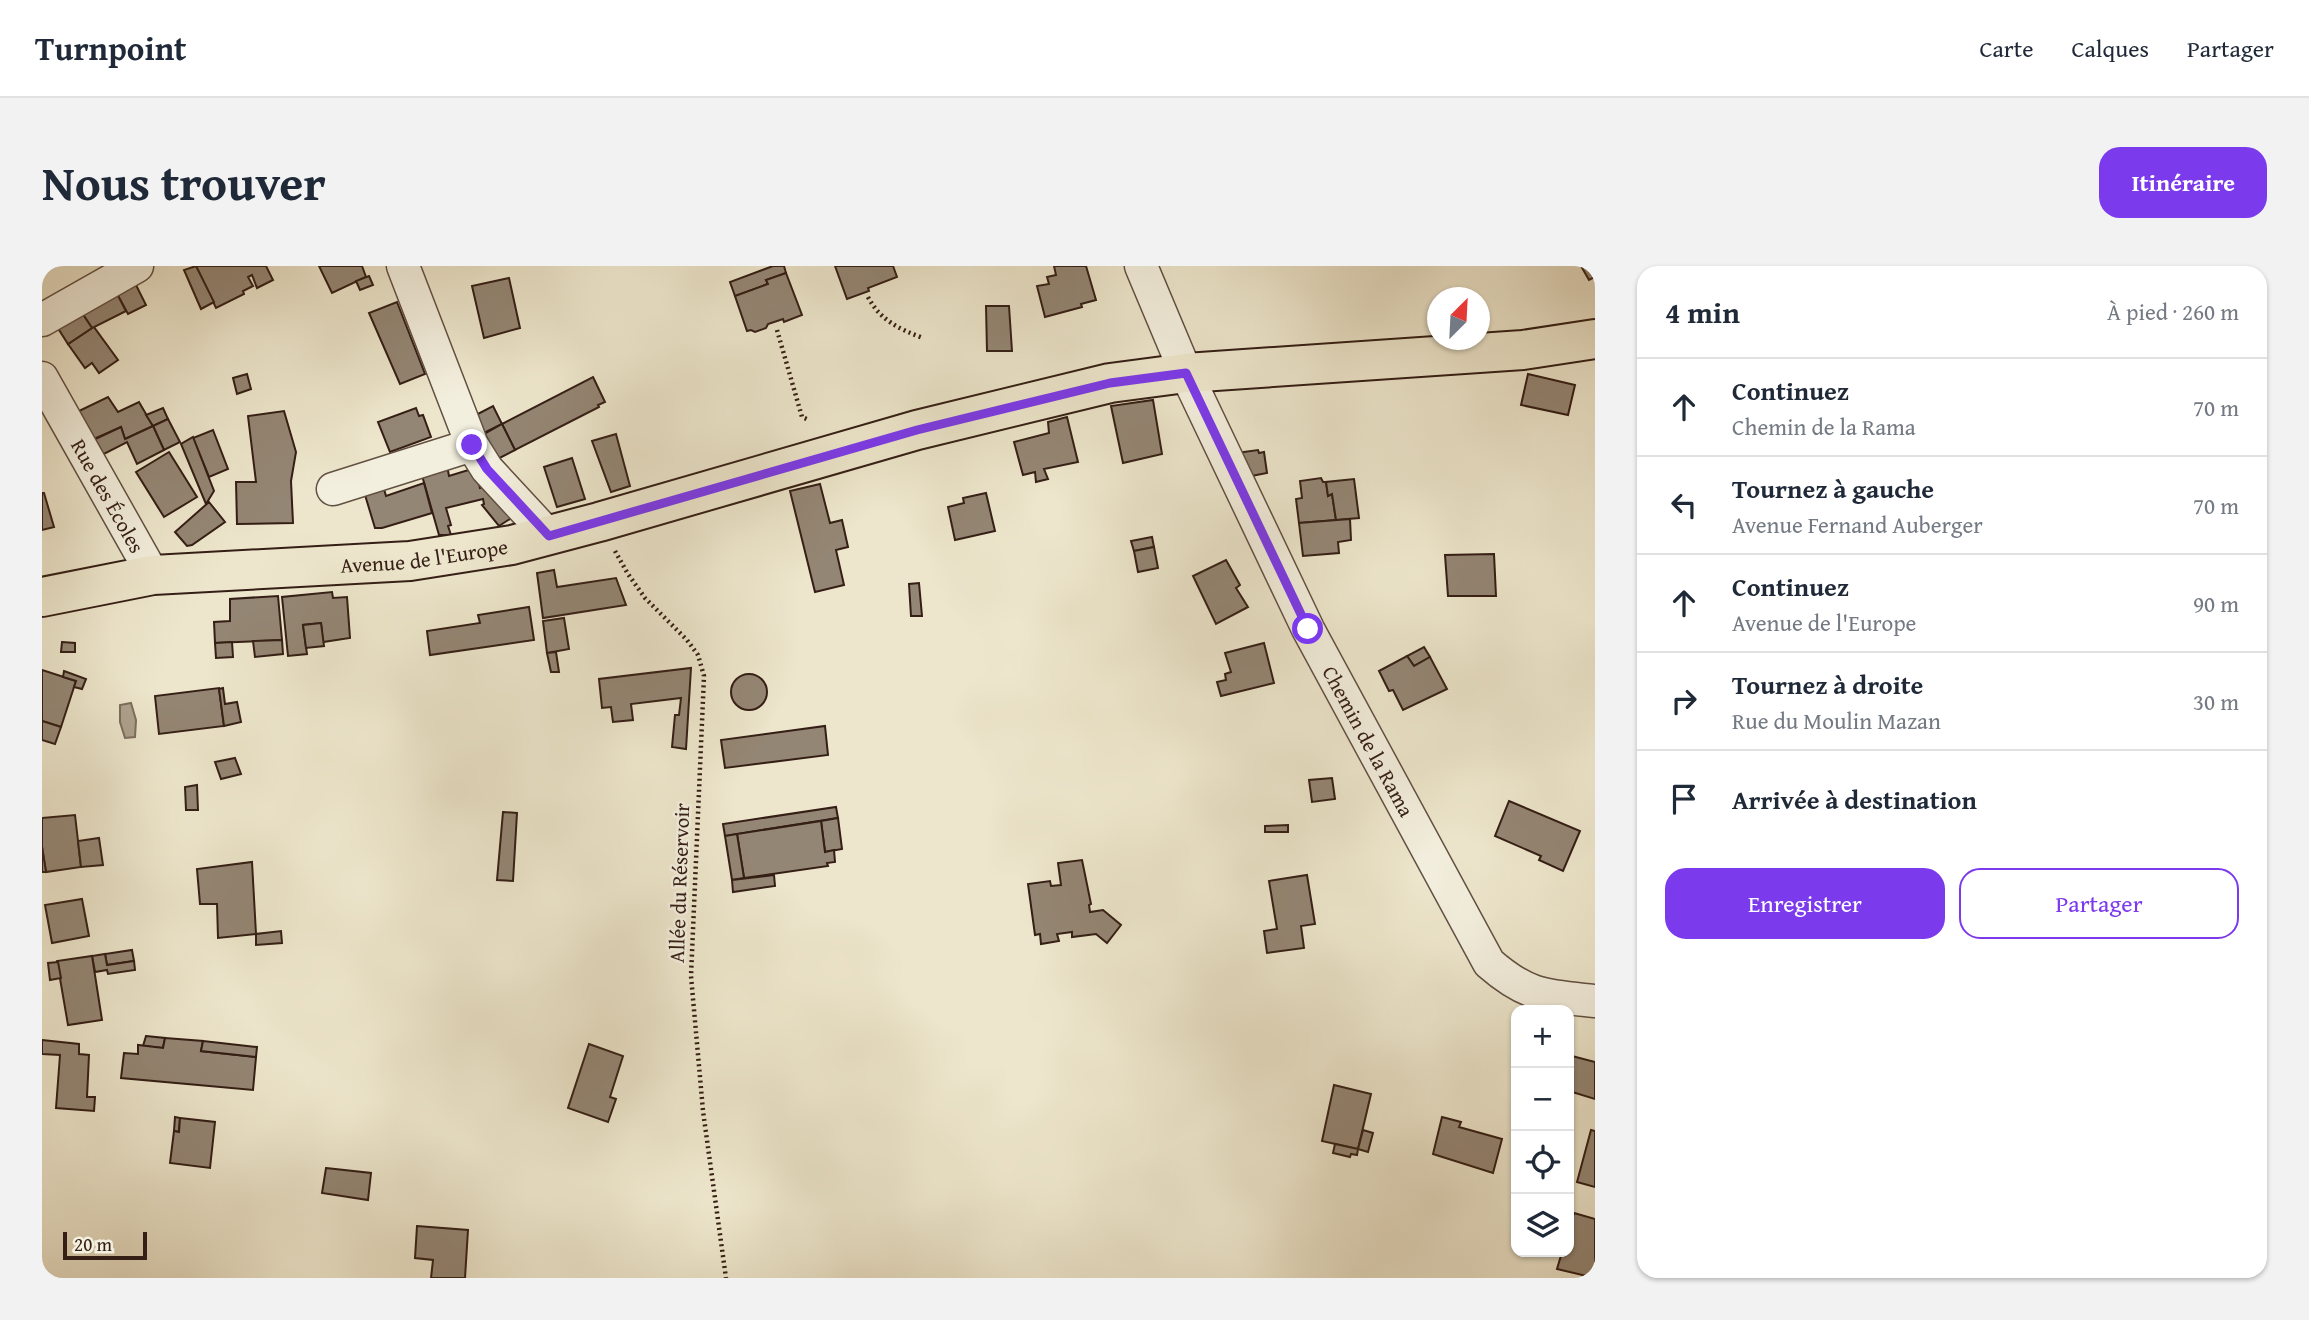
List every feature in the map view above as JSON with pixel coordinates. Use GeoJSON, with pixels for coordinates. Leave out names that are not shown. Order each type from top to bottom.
{"type":"FeatureCollection","features":[{"type":"Feature","properties":{"kind":"main road","name":"Avenue de l'Europe"},"geometry":{"type":"LineString","coordinates":[[42,597],[153,575],[410,561],[512,545],[917,430],[1110,383],[1186,373],[1523,351],[1595,339]]}},
{"type":"Feature","properties":{"kind":"street"},"geometry":{"type":"LineString","coordinates":[[42,320],[137,266]]}},
{"type":"Feature","properties":{"kind":"street"},"geometry":{"type":"LineString","coordinates":[[403,266],[472,445],[487,469],[549,536]]}},
{"type":"Feature","properties":{"kind":"street","name":"Chemin de la Rama"},"geometry":{"type":"LineString","coordinates":[[1141,266],[1186,373],[1308,629],[1489,963],[1523,988],[1545,996],[1595,1000]]}},
{"type":"Feature","properties":{"kind":"street","name":"Rue des Écoles"},"geometry":{"type":"LineString","coordinates":[[42,378],[153,575]]}},
{"type":"Feature","properties":{"kind":"street"},"geometry":{"type":"LineString","coordinates":[[332,489],[472,445]]}},
{"type":"Feature","properties":{"kind":"path"},"geometry":{"type":"LineString","coordinates":[[867,297],[882,317],[901,330],[923,338]]}},
{"type":"Feature","properties":{"kind":"path"},"geometry":{"type":"LineString","coordinates":[[777,330],[802,417],[809,420]]}},
{"type":"Feature","properties":{"kind":"path","name":"Allée du Réservoir"},"geometry":{"type":"LineString","coordinates":[[599,522],[628,574],[645,598],[687,640],[698,655],[704,676],[691,976],[703,1111],[726,1278]]}},
{"type":"Feature","properties":{"kind":"shaded area"},"geometry":{"type":"Polygon","coordinates":[[[131,703],[136,720],[135,737],[125,738],[120,722],[120,705],[131,703]]]}},
{"type":"Feature","properties":{"kind":"building"},"geometry":{"type":"Polygon","coordinates":[[[196,266],[266,266],[273,280],[257,288],[252,275],[248,277],[253,286],[243,291],[244,294],[216,308],[196,266]]]}},
{"type":"Feature","properties":{"kind":"building"},"geometry":{"type":"Polygon","coordinates":[[[196,266],[214,302],[201,309],[184,270],[196,266]]]}},
{"type":"Feature","properties":{"kind":"building"},"geometry":{"type":"Polygon","coordinates":[[[319,266],[362,266],[366,277],[332,293],[319,266]]]}},
{"type":"Feature","properties":{"kind":"building"},"geometry":{"type":"Polygon","coordinates":[[[773,266],[784,266],[786,273],[766,280],[768,284],[735,296],[730,282],[773,266]]]}},
{"type":"Feature","properties":{"kind":"building"},"geometry":{"type":"Polygon","coordinates":[[[835,266],[893,266],[897,277],[847,299],[835,266]]]}},
{"type":"Feature","properties":{"kind":"building"},"geometry":{"type":"Polygon","coordinates":[[[1054,266],[1086,266],[1096,300],[1081,304],[1082,307],[1045,317],[1037,286],[1049,284],[1047,277],[1056,275],[1054,266]]]}},
{"type":"Feature","properties":{"kind":"building"},"geometry":{"type":"Polygon","coordinates":[[[1581,266],[1595,266],[1595,277],[1589,280],[1581,266]]]}},
{"type":"Feature","properties":{"kind":"building"},"geometry":{"type":"Polygon","coordinates":[[[786,273],[802,315],[784,322],[783,319],[768,324],[766,328],[755,332],[747,331],[735,296],[768,284],[766,280],[786,273]]]}},
{"type":"Feature","properties":{"kind":"building"},"geometry":{"type":"Polygon","coordinates":[[[369,276],[373,285],[360,290],[356,281],[369,276]]]}},
{"type":"Feature","properties":{"kind":"building"},"geometry":{"type":"Polygon","coordinates":[[[509,278],[520,328],[484,338],[472,286],[509,278]]]}},
{"type":"Feature","properties":{"kind":"building"},"geometry":{"type":"Polygon","coordinates":[[[135,283],[146,305],[128,314],[116,292],[135,283]]]}},
{"type":"Feature","properties":{"kind":"building"},"geometry":{"type":"Polygon","coordinates":[[[115,290],[126,311],[94,327],[118,360],[99,373],[92,363],[85,368],[68,344],[92,328],[78,307],[115,290]]]}},
{"type":"Feature","properties":{"kind":"building"},"geometry":{"type":"Polygon","coordinates":[[[397,302],[425,374],[400,384],[369,313],[397,302]]]}},
{"type":"Feature","properties":{"kind":"building"},"geometry":{"type":"Polygon","coordinates":[[[986,306],[1009,306],[1012,351],[987,351],[986,306]]]}},
{"type":"Feature","properties":{"kind":"building"},"geometry":{"type":"Polygon","coordinates":[[[78,307],[92,328],[68,344],[54,322],[78,307]]]}},
{"type":"Feature","properties":{"kind":"building"},"geometry":{"type":"Polygon","coordinates":[[[247,374],[251,389],[237,394],[233,378],[247,374]]]}},
{"type":"Feature","properties":{"kind":"building"},"geometry":{"type":"Polygon","coordinates":[[[1528,374],[1575,385],[1568,415],[1521,405],[1528,374]]]}},
{"type":"Feature","properties":{"kind":"building"},"geometry":{"type":"Polygon","coordinates":[[[593,377],[605,402],[515,450],[502,424],[593,377]]]}},
{"type":"Feature","properties":{"kind":"building"},"geometry":{"type":"Polygon","coordinates":[[[108,397],[118,412],[139,402],[153,426],[125,439],[121,427],[94,439],[79,411],[108,397]]]}},
{"type":"Feature","properties":{"kind":"building"},"geometry":{"type":"Polygon","coordinates":[[[1153,400],[1162,454],[1123,463],[1111,406],[1153,400]]]}},
{"type":"Feature","properties":{"kind":"building"},"geometry":{"type":"Polygon","coordinates":[[[493,406],[502,424],[480,435],[472,417],[493,406]]]}},
{"type":"Feature","properties":{"kind":"building"},"geometry":{"type":"Polygon","coordinates":[[[163,408],[168,419],[153,426],[146,415],[163,408]]]}},
{"type":"Feature","properties":{"kind":"building"},"geometry":{"type":"Polygon","coordinates":[[[416,408],[419,416],[423,415],[431,437],[390,452],[378,422],[416,408]]]}},
{"type":"Feature","properties":{"kind":"building"},"geometry":{"type":"Polygon","coordinates":[[[284,411],[296,452],[291,481],[293,523],[237,524],[236,482],[256,482],[248,416],[284,411]]]}},
{"type":"Feature","properties":{"kind":"building"},"geometry":{"type":"Polygon","coordinates":[[[1067,417],[1078,462],[1044,469],[1048,479],[1036,482],[1035,472],[1023,475],[1014,442],[1049,433],[1048,422],[1067,417]]]}},
{"type":"Feature","properties":{"kind":"building"},"geometry":{"type":"Polygon","coordinates":[[[168,419],[180,442],[164,450],[153,426],[168,419]]]}},
{"type":"Feature","properties":{"kind":"building"},"geometry":{"type":"Polygon","coordinates":[[[502,424],[515,450],[492,462],[479,437],[502,424]]]}},
{"type":"Feature","properties":{"kind":"building"},"geometry":{"type":"Polygon","coordinates":[[[153,426],[164,450],[137,464],[127,442],[100,456],[91,441],[121,427],[125,439],[153,426]]]}},
{"type":"Feature","properties":{"kind":"building"},"geometry":{"type":"Polygon","coordinates":[[[213,430],[228,469],[209,477],[193,438],[213,430]]]}},
{"type":"Feature","properties":{"kind":"building"},"geometry":{"type":"Polygon","coordinates":[[[616,434],[630,486],[611,492],[592,441],[616,434]]]}},
{"type":"Feature","properties":{"kind":"building"},"geometry":{"type":"Polygon","coordinates":[[[193,437],[214,491],[206,504],[181,444],[193,437]]]}},
{"type":"Feature","properties":{"kind":"building"},"geometry":{"type":"Polygon","coordinates":[[[1258,450],[1259,453],[1264,452],[1267,473],[1246,477],[1236,453],[1258,450]]]}},
{"type":"Feature","properties":{"kind":"building"},"geometry":{"type":"Polygon","coordinates":[[[169,452],[197,497],[164,517],[136,472],[169,452]]]}},
{"type":"Feature","properties":{"kind":"building"},"geometry":{"type":"Polygon","coordinates":[[[572,458],[585,499],[557,507],[544,467],[572,458]]]}},
{"type":"Feature","properties":{"kind":"building"},"geometry":{"type":"Polygon","coordinates":[[[447,465],[449,476],[475,468],[480,488],[490,485],[513,517],[499,526],[482,505],[483,499],[446,508],[451,535],[439,535],[421,472],[447,465]]]}},
{"type":"Feature","properties":{"kind":"building"},"geometry":{"type":"Polygon","coordinates":[[[1321,478],[1326,482],[1328,496],[1332,494],[1336,520],[1299,523],[1296,499],[1302,498],[1300,481],[1321,478]]]}},
{"type":"Feature","properties":{"kind":"building"},"geometry":{"type":"Polygon","coordinates":[[[1354,479],[1359,518],[1336,520],[1332,494],[1328,496],[1326,482],[1354,479]]]}},
{"type":"Feature","properties":{"kind":"building"},"geometry":{"type":"Polygon","coordinates":[[[424,483],[432,513],[375,528],[365,495],[384,489],[386,496],[424,483]]]}},
{"type":"Feature","properties":{"kind":"building"},"geometry":{"type":"Polygon","coordinates":[[[820,484],[830,523],[842,520],[848,547],[836,550],[844,585],[815,592],[790,491],[820,484]]]}},
{"type":"Feature","properties":{"kind":"building"},"geometry":{"type":"Polygon","coordinates":[[[42,493],[54,527],[42,530],[42,493]]]}},
{"type":"Feature","properties":{"kind":"building"},"geometry":{"type":"Polygon","coordinates":[[[986,493],[995,531],[955,540],[948,507],[964,503],[963,498],[986,493]]]}},
{"type":"Feature","properties":{"kind":"building"},"geometry":{"type":"Polygon","coordinates":[[[209,502],[225,522],[187,546],[175,532],[209,502]]]}},
{"type":"Feature","properties":{"kind":"building"},"geometry":{"type":"Polygon","coordinates":[[[1350,519],[1351,540],[1338,542],[1339,553],[1303,556],[1299,523],[1350,519]]]}},
{"type":"Feature","properties":{"kind":"building"},"geometry":{"type":"Polygon","coordinates":[[[1152,537],[1154,547],[1134,551],[1131,541],[1152,537]]]}},
{"type":"Feature","properties":{"kind":"building"},"geometry":{"type":"Polygon","coordinates":[[[1154,547],[1158,568],[1138,572],[1134,551],[1154,547]]]}},
{"type":"Feature","properties":{"kind":"building"},"geometry":{"type":"Polygon","coordinates":[[[1494,554],[1496,596],[1448,596],[1445,555],[1494,554]]]}},
{"type":"Feature","properties":{"kind":"building"},"geometry":{"type":"Polygon","coordinates":[[[1226,560],[1240,585],[1236,588],[1248,607],[1216,624],[1193,576],[1226,560]]]}},
{"type":"Feature","properties":{"kind":"building"},"geometry":{"type":"Polygon","coordinates":[[[554,570],[557,587],[616,578],[626,605],[543,618],[537,573],[554,570]]]}},
{"type":"Feature","properties":{"kind":"building"},"geometry":{"type":"Polygon","coordinates":[[[919,583],[922,616],[911,616],[909,584],[919,583]]]}},
{"type":"Feature","properties":{"kind":"building"},"geometry":{"type":"Polygon","coordinates":[[[332,592],[333,598],[347,597],[350,638],[323,642],[321,623],[303,625],[307,654],[288,656],[282,597],[332,592]]]}},
{"type":"Feature","properties":{"kind":"building"},"geometry":{"type":"Polygon","coordinates":[[[278,596],[282,640],[215,643],[214,622],[230,621],[230,599],[278,596]]]}},
{"type":"Feature","properties":{"kind":"building"},"geometry":{"type":"Polygon","coordinates":[[[529,607],[534,640],[430,655],[427,631],[480,623],[478,615],[529,607]]]}},
{"type":"Feature","properties":{"kind":"building"},"geometry":{"type":"Polygon","coordinates":[[[564,618],[569,649],[547,653],[543,621],[564,618]]]}},
{"type":"Feature","properties":{"kind":"building"},"geometry":{"type":"Polygon","coordinates":[[[321,623],[324,646],[306,648],[303,625],[321,623]]]}},
{"type":"Feature","properties":{"kind":"building"},"geometry":{"type":"Polygon","coordinates":[[[282,640],[283,654],[255,657],[253,641],[282,640]]]}},
{"type":"Feature","properties":{"kind":"building"},"geometry":{"type":"Polygon","coordinates":[[[62,642],[75,643],[75,652],[61,652],[62,642]]]}},
{"type":"Feature","properties":{"kind":"building"},"geometry":{"type":"Polygon","coordinates":[[[232,642],[233,657],[216,658],[215,643],[232,642]]]}},
{"type":"Feature","properties":{"kind":"building"},"geometry":{"type":"Polygon","coordinates":[[[1264,643],[1274,683],[1221,696],[1217,682],[1226,680],[1225,674],[1231,672],[1225,653],[1264,643]]]}},
{"type":"Feature","properties":{"kind":"building"},"geometry":{"type":"Polygon","coordinates":[[[1424,647],[1430,657],[1414,666],[1407,656],[1424,647]]]}},
{"type":"Feature","properties":{"kind":"building"},"geometry":{"type":"Polygon","coordinates":[[[556,652],[559,672],[551,672],[547,653],[556,652]]]}},
{"type":"Feature","properties":{"kind":"building"},"geometry":{"type":"Polygon","coordinates":[[[1407,656],[1414,666],[1430,657],[1447,689],[1403,710],[1379,671],[1407,656]]]}},
{"type":"Feature","properties":{"kind":"building"},"geometry":{"type":"Polygon","coordinates":[[[691,668],[686,749],[672,747],[675,715],[679,715],[681,698],[631,704],[633,720],[613,722],[611,707],[602,708],[599,679],[691,668]]]}},
{"type":"Feature","properties":{"kind":"building"},"geometry":{"type":"Polygon","coordinates":[[[42,670],[76,681],[61,727],[42,721],[42,670]]]}},
{"type":"Feature","properties":{"kind":"building"},"geometry":{"type":"Polygon","coordinates":[[[64,671],[86,679],[82,689],[74,687],[76,681],[63,677],[64,671]]]}},
{"type":"Feature","properties":{"kind":"building"},"geometry":{"type":"Polygon","coordinates":[[[749,674],[762,679],[767,692],[762,705],[749,710],[736,705],[731,692],[736,679],[749,674]]]}},
{"type":"Feature","properties":{"kind":"building"},"geometry":{"type":"Polygon","coordinates":[[[219,688],[224,726],[159,734],[155,696],[219,688]]]}},
{"type":"Feature","properties":{"kind":"building"},"geometry":{"type":"Polygon","coordinates":[[[223,688],[225,704],[237,702],[241,722],[224,726],[219,689],[223,688]]]}},
{"type":"Feature","properties":{"kind":"building"},"geometry":{"type":"Polygon","coordinates":[[[42,721],[61,727],[55,744],[42,740],[42,721]]]}},
{"type":"Feature","properties":{"kind":"building"},"geometry":{"type":"Polygon","coordinates":[[[825,726],[828,755],[725,768],[721,740],[825,726]]]}},
{"type":"Feature","properties":{"kind":"building"},"geometry":{"type":"Polygon","coordinates":[[[235,758],[241,774],[221,779],[215,762],[235,758]]]}},
{"type":"Feature","properties":{"kind":"building"},"geometry":{"type":"Polygon","coordinates":[[[1332,778],[1335,799],[1312,802],[1309,780],[1332,778]]]}},
{"type":"Feature","properties":{"kind":"building"},"geometry":{"type":"Polygon","coordinates":[[[197,785],[198,810],[186,810],[185,787],[197,785]]]}},
{"type":"Feature","properties":{"kind":"building"},"geometry":{"type":"Polygon","coordinates":[[[1509,801],[1580,831],[1563,871],[1539,860],[1541,856],[1495,836],[1509,801]]]}},
{"type":"Feature","properties":{"kind":"building"},"geometry":{"type":"Polygon","coordinates":[[[836,807],[838,818],[725,836],[723,824],[836,807]]]}},
{"type":"Feature","properties":{"kind":"building"},"geometry":{"type":"Polygon","coordinates":[[[503,812],[517,813],[513,881],[497,880],[503,812]]]}},
{"type":"Feature","properties":{"kind":"building"},"geometry":{"type":"Polygon","coordinates":[[[75,815],[81,867],[46,872],[42,847],[42,818],[75,815]]]}},
{"type":"Feature","properties":{"kind":"building"},"geometry":{"type":"Polygon","coordinates":[[[838,818],[842,849],[825,852],[821,821],[838,818]]]}},
{"type":"Feature","properties":{"kind":"building"},"geometry":{"type":"Polygon","coordinates":[[[821,821],[825,852],[834,850],[835,862],[827,863],[828,866],[744,878],[737,834],[821,821]]]}},
{"type":"Feature","properties":{"kind":"building"},"geometry":{"type":"Polygon","coordinates":[[[1288,825],[1288,832],[1265,832],[1265,826],[1288,825]]]}},
{"type":"Feature","properties":{"kind":"building"},"geometry":{"type":"Polygon","coordinates":[[[737,834],[744,878],[732,880],[725,836],[737,834]]]}},
{"type":"Feature","properties":{"kind":"building"},"geometry":{"type":"Polygon","coordinates":[[[99,838],[103,865],[81,867],[78,841],[99,838]]]}},
{"type":"Feature","properties":{"kind":"building"},"geometry":{"type":"Polygon","coordinates":[[[42,847],[46,872],[42,872],[42,847]]]}},
{"type":"Feature","properties":{"kind":"building"},"geometry":{"type":"Polygon","coordinates":[[[1082,860],[1091,904],[1090,912],[1103,910],[1121,925],[1107,943],[1096,934],[1072,937],[1072,932],[1057,934],[1059,941],[1041,944],[1040,934],[1035,935],[1028,884],[1050,881],[1051,886],[1061,885],[1058,863],[1082,860]]]}},
{"type":"Feature","properties":{"kind":"building"},"geometry":{"type":"Polygon","coordinates":[[[252,862],[256,934],[218,938],[217,904],[200,904],[197,869],[252,862]]]}},
{"type":"Feature","properties":{"kind":"building"},"geometry":{"type":"Polygon","coordinates":[[[774,875],[775,886],[733,892],[732,880],[774,875]]]}},
{"type":"Feature","properties":{"kind":"building"},"geometry":{"type":"Polygon","coordinates":[[[1307,875],[1315,924],[1301,926],[1304,948],[1267,953],[1264,931],[1277,929],[1269,881],[1307,875]]]}},
{"type":"Feature","properties":{"kind":"building"},"geometry":{"type":"Polygon","coordinates":[[[82,899],[89,936],[52,943],[45,905],[82,899]]]}},
{"type":"Feature","properties":{"kind":"building"},"geometry":{"type":"Polygon","coordinates":[[[281,931],[282,943],[256,945],[256,934],[281,931]]]}},
{"type":"Feature","properties":{"kind":"building"},"geometry":{"type":"Polygon","coordinates":[[[132,950],[134,961],[107,965],[105,954],[132,950]]]}},
{"type":"Feature","properties":{"kind":"building"},"geometry":{"type":"Polygon","coordinates":[[[105,954],[107,965],[134,961],[135,970],[108,974],[107,970],[95,972],[92,956],[105,954]]]}},
{"type":"Feature","properties":{"kind":"building"},"geometry":{"type":"Polygon","coordinates":[[[92,956],[102,1020],[68,1025],[57,961],[92,956]]]}},
{"type":"Feature","properties":{"kind":"building"},"geometry":{"type":"Polygon","coordinates":[[[58,962],[61,978],[50,980],[48,963],[58,962]]]}},
{"type":"Feature","properties":{"kind":"building"},"geometry":{"type":"Polygon","coordinates":[[[146,1036],[165,1038],[163,1048],[143,1046],[146,1036]]]}},
{"type":"Feature","properties":{"kind":"building"},"geometry":{"type":"Polygon","coordinates":[[[165,1038],[203,1041],[201,1051],[256,1057],[253,1090],[121,1078],[124,1053],[138,1054],[138,1045],[163,1048],[165,1038]]]}},
{"type":"Feature","properties":{"kind":"building"},"geometry":{"type":"Polygon","coordinates":[[[42,1040],[79,1044],[79,1054],[89,1055],[87,1097],[95,1097],[94,1111],[56,1108],[60,1055],[42,1054],[42,1040]]]}},
{"type":"Feature","properties":{"kind":"building"},"geometry":{"type":"Polygon","coordinates":[[[203,1041],[257,1047],[256,1057],[201,1051],[203,1041]]]}},
{"type":"Feature","properties":{"kind":"building"},"geometry":{"type":"Polygon","coordinates":[[[589,1044],[623,1056],[610,1097],[616,1099],[608,1122],[568,1108],[589,1044]]]}},
{"type":"Feature","properties":{"kind":"building"},"geometry":{"type":"Polygon","coordinates":[[[1574,1057],[1595,1062],[1595,1099],[1574,1093],[1574,1057]]]}},
{"type":"Feature","properties":{"kind":"building"},"geometry":{"type":"Polygon","coordinates":[[[1334,1085],[1371,1094],[1358,1149],[1322,1141],[1334,1085]]]}},
{"type":"Feature","properties":{"kind":"building"},"geometry":{"type":"Polygon","coordinates":[[[175,1117],[180,1118],[179,1132],[174,1131],[175,1117]]]}},
{"type":"Feature","properties":{"kind":"building"},"geometry":{"type":"Polygon","coordinates":[[[1442,1117],[1461,1122],[1459,1127],[1502,1139],[1493,1173],[1433,1154],[1442,1117]]]}},
{"type":"Feature","properties":{"kind":"building"},"geometry":{"type":"Polygon","coordinates":[[[180,1118],[215,1122],[210,1168],[170,1163],[174,1131],[179,1132],[180,1118]]]}},
{"type":"Feature","properties":{"kind":"building"},"geometry":{"type":"Polygon","coordinates":[[[1363,1130],[1373,1133],[1368,1152],[1358,1149],[1363,1130]]]}},
{"type":"Feature","properties":{"kind":"building"},"geometry":{"type":"Polygon","coordinates":[[[1591,1130],[1595,1131],[1595,1187],[1577,1182],[1591,1130]]]}},
{"type":"Feature","properties":{"kind":"building"},"geometry":{"type":"Polygon","coordinates":[[[1335,1144],[1358,1149],[1357,1155],[1351,1154],[1350,1157],[1333,1153],[1335,1144]]]}},
{"type":"Feature","properties":{"kind":"building"},"geometry":{"type":"Polygon","coordinates":[[[326,1168],[371,1173],[368,1200],[322,1193],[326,1168]]]}},
{"type":"Feature","properties":{"kind":"building"},"geometry":{"type":"Polygon","coordinates":[[[1574,1213],[1595,1219],[1595,1278],[1557,1269],[1561,1257],[1574,1257],[1574,1213]]]}},
{"type":"Feature","properties":{"kind":"building"},"geometry":{"type":"Polygon","coordinates":[[[417,1226],[468,1230],[465,1278],[431,1278],[433,1260],[415,1258],[417,1226]]]}},
{"type":"Feature","properties":{"kind":"route"},"geometry":{"type":"LineString","coordinates":[[472,445],[487,469],[549,536],[917,430],[1110,383],[1186,373],[1308,629]]}}]}
